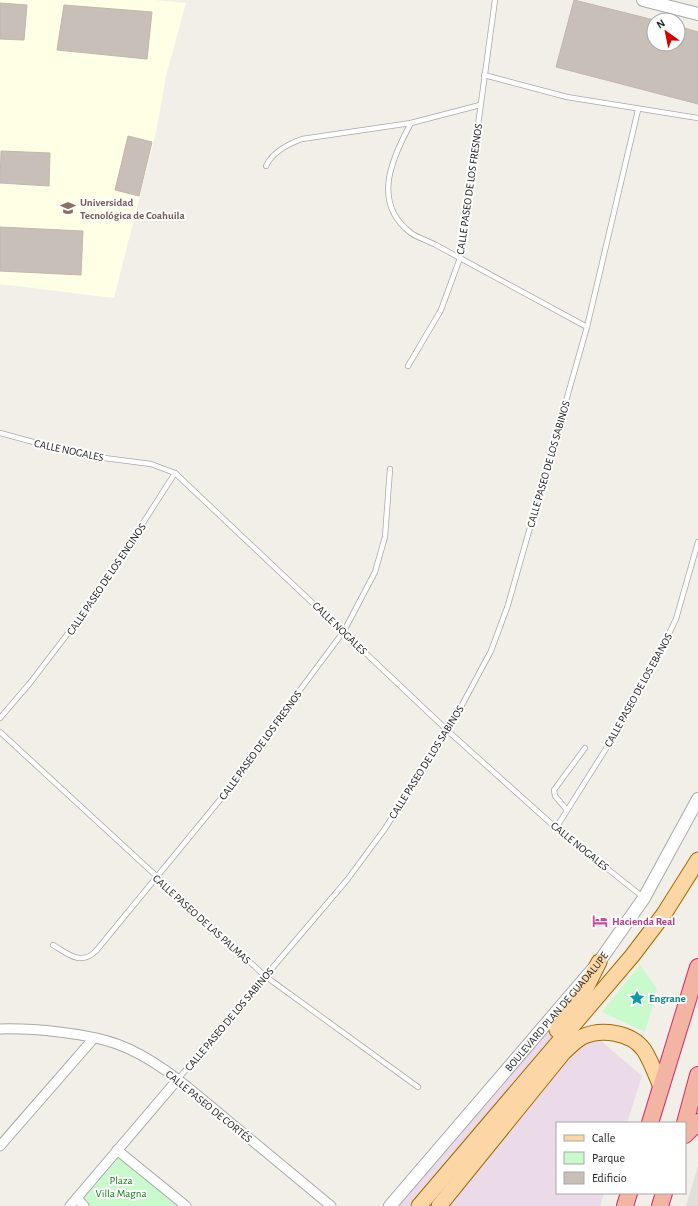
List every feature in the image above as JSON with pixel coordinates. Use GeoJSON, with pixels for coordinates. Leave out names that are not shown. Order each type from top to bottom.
{"type":"FeatureCollection","features":[{"type":"Feature","properties":{"kind":"highway"},"geometry":{"type":"LineString","coordinates":[[650,1122],[698,967]]}},
{"type":"Feature","properties":{"kind":"highway"},"geometry":{"type":"LineString","coordinates":[[684,1122],[698,1075]]}},
{"type":"Feature","properties":{"kind":"highway"},"geometry":{"type":"LineString","coordinates":[[686,1134],[698,1122]]}},
{"type":"Feature","properties":{"kind":"highway"},"geometry":{"type":"LineString","coordinates":[[625,1206],[629,1194]]}},
{"type":"Feature","properties":{"kind":"highway"},"geometry":{"type":"LineString","coordinates":[[660,1206],[664,1194]]}},
{"type":"Feature","properties":{"kind":"main road","name":"BOULEVARD PLAN DE GUADALUPE"},"geometry":{"type":"LineString","coordinates":[[419,1206],[632,956],[664,914],[698,860]]}},
{"type":"Feature","properties":{"kind":"main road"},"geometry":{"type":"LineString","coordinates":[[414,1206],[431,1177],[562,1024],[585,990],[598,962]]}},
{"type":"Feature","properties":{"kind":"main road"},"geometry":{"type":"LineString","coordinates":[[439,1206],[563,1053],[582,1037],[594,1033],[612,1033],[630,1038],[644,1051],[661,1087]]}},
{"type":"Feature","properties":{"kind":"street"},"geometry":{"type":"LineString","coordinates":[[643,0],[698,14]]}},
{"type":"Feature","properties":{"kind":"street","name":"BOULEVARD PLAN DE GUADALUPE"},"geometry":{"type":"LineString","coordinates":[[390,1206],[598,962],[644,898],[698,799]]}},
{"type":"Feature","properties":{"kind":"street","name":"CALLE PASEO DE CORTÉS"},"geometry":{"type":"LineString","coordinates":[[0,1029],[57,1032],[94,1038],[116,1044],[139,1054],[178,1079],[331,1206]]}},
{"type":"Feature","properties":{"kind":"street"},"geometry":{"type":"LineString","coordinates":[[0,1146],[94,1038]]}},
{"type":"Feature","properties":{"kind":"street","name":"CALLE PASEO DE LOS SABINOS"},"geometry":{"type":"LineString","coordinates":[[70,1206],[178,1079]]}},
{"type":"Feature","properties":{"kind":"street"},"geometry":{"type":"LineString","coordinates":[[117,1150],[186,1206]]}},
{"type":"Feature","properties":{"kind":"street"},"geometry":{"type":"LineString","coordinates":[[77,1198],[84,1206]]}},
{"type":"Feature","properties":{"kind":"lane","name":"CALLE PASEO DE LOS FRESNOS"},"geometry":{"type":"LineString","coordinates":[[408,366],[441,310],[460,258],[495,0]]}},
{"type":"Feature","properties":{"kind":"lane"},"geometry":{"type":"LineString","coordinates":[[484,75],[567,97],[638,110],[698,118]]}},
{"type":"Feature","properties":{"kind":"lane"},"geometry":{"type":"LineString","coordinates":[[266,166],[272,156],[293,142],[411,122],[480,105]]}},
{"type":"Feature","properties":{"kind":"lane","name":"CALLE PASEO DE LOS SABINOS"},"geometry":{"type":"LineString","coordinates":[[178,1079],[347,880],[384,830],[448,731],[490,651],[508,605],[587,327],[638,110]]}},
{"type":"Feature","properties":{"kind":"lane"},"geometry":{"type":"LineString","coordinates":[[411,122],[395,154],[388,186],[388,200],[394,215],[412,233],[587,327]]}},
{"type":"Feature","properties":{"kind":"lane","name":"CALLE NOGALES"},"geometry":{"type":"LineString","coordinates":[[0,432],[81,455],[151,464],[175,473],[344,631],[448,731],[556,828],[644,898]]}},
{"type":"Feature","properties":{"kind":"lane","name":"CALLE PASEO DE LOS FRESNOS"},"geometry":{"type":"LineString","coordinates":[[53,944],[77,959],[84,959],[91,956],[246,768],[279,718],[344,631],[375,572],[385,537],[390,469]]}},
{"type":"Feature","properties":{"kind":"lane","name":"CALLE PASEO DE LOS ENCINOS"},"geometry":{"type":"LineString","coordinates":[[0,718],[30,684],[95,598],[175,473]]}},
{"type":"Feature","properties":{"kind":"lane","name":"CALLE PASEO DE LOS EBANOS"},"geometry":{"type":"LineString","coordinates":[[556,828],[614,736],[663,646],[676,619],[698,542]]}},
{"type":"Feature","properties":{"kind":"lane","name":"CALLE PASEO DE LAS PALMAS"},"geometry":{"type":"LineString","coordinates":[[0,732],[156,878],[265,976],[418,1087]]}},
{"type":"Feature","properties":{"kind":"lane"},"geometry":{"type":"LineString","coordinates":[[568,810],[555,796],[554,790],[585,748]]}},
{"type":"Feature","properties":{"kind":"shaded area","name":"Universidad Tecnológica de Coahuila"},"geometry":{"type":"Polygon","coordinates":[[[0,0],[155,0],[186,3],[166,76],[156,132],[114,298],[0,284],[0,0]]]}},
{"type":"Feature","properties":{"kind":"shaded area"},"geometry":{"type":"Polygon","coordinates":[[[557,1003],[642,1076],[627,1122],[556,1122],[556,1194],[604,1194],[600,1206],[384,1206],[557,1003]]]}},
{"type":"Feature","properties":{"kind":"shaded area"},"geometry":{"type":"Polygon","coordinates":[[[698,1166],[698,1206],[686,1206],[698,1166]]]}},
{"type":"Feature","properties":{"kind":"green space"},"geometry":{"type":"Polygon","coordinates":[[[640,965],[657,989],[645,1032],[602,1012],[640,965]]]}},
{"type":"Feature","properties":{"kind":"green space","name":"Plaza Villa Magna"},"geometry":{"type":"Polygon","coordinates":[[[119,1158],[177,1206],[90,1206],[84,1198],[119,1158]]]}},
{"type":"Feature","properties":{"kind":"building"},"geometry":{"type":"Polygon","coordinates":[[[574,0],[646,18],[646,52],[686,52],[686,28],[698,32],[698,104],[556,67],[574,0]]]}},
{"type":"Feature","properties":{"kind":"building"},"geometry":{"type":"Polygon","coordinates":[[[0,3],[27,5],[24,40],[0,39],[0,3]]]}},
{"type":"Feature","properties":{"kind":"building"},"geometry":{"type":"Polygon","coordinates":[[[64,5],[152,12],[147,59],[57,50],[64,5]]]}},
{"type":"Feature","properties":{"kind":"building"},"geometry":{"type":"Polygon","coordinates":[[[128,136],[152,142],[139,196],[115,190],[128,136]]]}},
{"type":"Feature","properties":{"kind":"building"},"geometry":{"type":"Polygon","coordinates":[[[1,151],[50,153],[49,186],[0,183],[1,151]]]}},
{"type":"Feature","properties":{"kind":"building"},"geometry":{"type":"Polygon","coordinates":[[[0,227],[83,231],[81,275],[0,271],[0,227]]]}},
{"type":"Feature","properties":{"kind":"place","name":"Universidad Tecnológica de Coahuila"},"geometry":{"type":"Point","coordinates":[68,208]}},
{"type":"Feature","properties":{"kind":"place","name":"Hacienda Real"},"geometry":{"type":"Point","coordinates":[600,921]}},
{"type":"Feature","properties":{"kind":"place","name":"Engrane"},"geometry":{"type":"Point","coordinates":[637,998]}}]}
